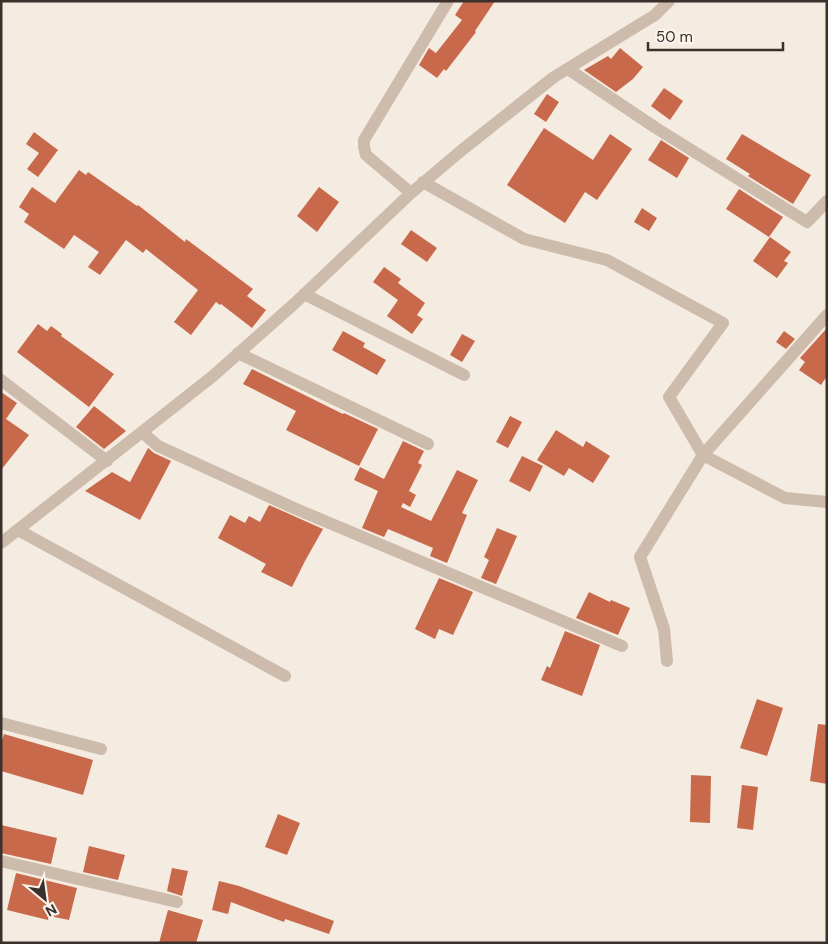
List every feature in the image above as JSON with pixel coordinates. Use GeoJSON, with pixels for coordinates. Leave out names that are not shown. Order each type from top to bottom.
{"type":"FeatureCollection","features":[{"type":"Feature","properties":{"kind":"street"},"geometry":{"type":"LineString","coordinates":[[411,193],[366,155],[364,140],[448,1]]}},
{"type":"Feature","properties":{"kind":"street"},"geometry":{"type":"LineString","coordinates":[[1,543],[143,433],[238,354],[423,182],[554,77],[655,14],[669,1]]}},
{"type":"Feature","properties":{"kind":"street"},"geometry":{"type":"LineString","coordinates":[[568,69],[656,128],[806,222],[827,201]]}},
{"type":"Feature","properties":{"kind":"street"},"geometry":{"type":"LineString","coordinates":[[423,182],[524,239],[607,260],[723,323],[669,397],[704,455],[785,498],[827,502]]}},
{"type":"Feature","properties":{"kind":"street"},"geometry":{"type":"LineString","coordinates":[[304,294],[464,375]]}},
{"type":"Feature","properties":{"kind":"street"},"geometry":{"type":"LineString","coordinates":[[667,661],[664,629],[640,557],[704,455],[827,315]]}},
{"type":"Feature","properties":{"kind":"street"},"geometry":{"type":"LineString","coordinates":[[238,354],[428,444]]}},
{"type":"Feature","properties":{"kind":"street"},"geometry":{"type":"LineString","coordinates":[[1,380],[107,461]]}},
{"type":"Feature","properties":{"kind":"street"},"geometry":{"type":"LineString","coordinates":[[143,433],[158,446],[296,509],[622,646]]}},
{"type":"Feature","properties":{"kind":"street"},"geometry":{"type":"LineString","coordinates":[[18,530],[285,676]]}},
{"type":"Feature","properties":{"kind":"street"},"geometry":{"type":"LineString","coordinates":[[1,724],[102,749]]}},
{"type":"Feature","properties":{"kind":"street"},"geometry":{"type":"LineString","coordinates":[[1,861],[177,902]]}},
{"type":"Feature","properties":{"kind":"building"},"geometry":{"type":"Polygon","coordinates":[[[464,1],[495,1],[476,32],[446,71],[444,69],[437,78],[419,65],[429,48],[436,53],[462,20],[455,15],[464,1]]]}},
{"type":"Feature","properties":{"kind":"building"},"geometry":{"type":"Polygon","coordinates":[[[620,48],[643,67],[633,79],[616,92],[584,70],[608,56],[611,59],[620,48]]]}},
{"type":"Feature","properties":{"kind":"building"},"geometry":{"type":"Polygon","coordinates":[[[664,88],[683,101],[670,120],[651,106],[664,88]]]}},
{"type":"Feature","properties":{"kind":"building"},"geometry":{"type":"Polygon","coordinates":[[[547,94],[559,102],[546,122],[534,114],[547,94]]]}},
{"type":"Feature","properties":{"kind":"building"},"geometry":{"type":"Polygon","coordinates":[[[544,128],[593,160],[610,134],[632,149],[597,200],[585,192],[565,223],[507,185],[544,128]]]}},
{"type":"Feature","properties":{"kind":"building"},"geometry":{"type":"Polygon","coordinates":[[[34,132],[58,150],[38,177],[27,169],[39,153],[26,144],[34,132]]]}},
{"type":"Feature","properties":{"kind":"building"},"geometry":{"type":"Polygon","coordinates":[[[742,134],[811,175],[793,204],[748,176],[750,174],[726,159],[742,134]]]}},
{"type":"Feature","properties":{"kind":"building"},"geometry":{"type":"Polygon","coordinates":[[[661,140],[689,158],[677,178],[648,160],[661,140]]]}},
{"type":"Feature","properties":{"kind":"building"},"geometry":{"type":"Polygon","coordinates":[[[79,170],[86,175],[88,172],[138,205],[185,242],[186,239],[253,289],[247,296],[266,310],[252,328],[216,302],[191,335],[174,322],[198,290],[146,249],[143,253],[126,240],[100,275],[88,267],[99,252],[74,235],[64,249],[24,222],[29,214],[19,207],[32,187],[55,203],[79,170]]]}},
{"type":"Feature","properties":{"kind":"building"},"geometry":{"type":"Polygon","coordinates":[[[319,187],[339,202],[317,232],[297,216],[319,187]]]}},
{"type":"Feature","properties":{"kind":"building"},"geometry":{"type":"Polygon","coordinates":[[[739,189],[783,217],[769,237],[726,209],[739,189]]]}},
{"type":"Feature","properties":{"kind":"building"},"geometry":{"type":"Polygon","coordinates":[[[642,208],[657,218],[649,231],[634,222],[642,208]]]}},
{"type":"Feature","properties":{"kind":"building"},"geometry":{"type":"Polygon","coordinates":[[[411,230],[437,248],[427,262],[401,244],[411,230]]]}},
{"type":"Feature","properties":{"kind":"building"},"geometry":{"type":"Polygon","coordinates":[[[770,237],[791,252],[784,261],[788,263],[777,278],[753,261],[770,237]]]}},
{"type":"Feature","properties":{"kind":"building"},"geometry":{"type":"Polygon","coordinates":[[[384,267],[401,279],[398,283],[425,303],[417,315],[423,319],[412,334],[387,316],[398,300],[373,282],[384,267]]]}},
{"type":"Feature","properties":{"kind":"building"},"geometry":{"type":"Polygon","coordinates":[[[38,324],[47,331],[51,326],[62,334],[61,336],[114,374],[89,407],[17,352],[38,324]]]}},
{"type":"Feature","properties":{"kind":"building"},"geometry":{"type":"Polygon","coordinates":[[[827,328],[827,376],[821,385],[799,370],[805,362],[800,358],[827,328]]]}},
{"type":"Feature","properties":{"kind":"building"},"geometry":{"type":"Polygon","coordinates":[[[343,331],[365,343],[363,347],[386,360],[377,375],[332,350],[343,331]]]}},
{"type":"Feature","properties":{"kind":"building"},"geometry":{"type":"Polygon","coordinates":[[[784,331],[795,339],[786,349],[776,342],[784,331]]]}},
{"type":"Feature","properties":{"kind":"building"},"geometry":{"type":"Polygon","coordinates":[[[462,334],[475,341],[462,362],[450,355],[462,334]]]}},
{"type":"Feature","properties":{"kind":"building"},"geometry":{"type":"Polygon","coordinates":[[[252,369],[343,414],[378,429],[359,466],[286,430],[296,411],[243,384],[252,369]]]}},
{"type":"Feature","properties":{"kind":"building"},"geometry":{"type":"Polygon","coordinates":[[[1,392],[17,403],[6,419],[29,435],[1,470],[1,392]]]}},
{"type":"Feature","properties":{"kind":"building"},"geometry":{"type":"Polygon","coordinates":[[[94,406],[126,431],[104,449],[76,427],[94,406]]]}},
{"type":"Feature","properties":{"kind":"building"},"geometry":{"type":"Polygon","coordinates":[[[510,416],[522,422],[508,448],[496,442],[510,416]]]}},
{"type":"Feature","properties":{"kind":"building"},"geometry":{"type":"Polygon","coordinates":[[[556,430],[583,447],[586,441],[610,456],[593,483],[569,468],[564,476],[537,460],[556,430]]]}},
{"type":"Feature","properties":{"kind":"building"},"geometry":{"type":"Polygon","coordinates":[[[403,441],[424,451],[418,463],[422,465],[409,491],[416,495],[410,507],[403,503],[401,507],[431,521],[457,470],[478,480],[462,513],[467,515],[447,563],[430,556],[433,548],[388,529],[384,537],[362,528],[378,491],[354,480],[360,467],[384,479],[403,441]]]}},
{"type":"Feature","properties":{"kind":"building"},"geometry":{"type":"Polygon","coordinates":[[[148,448],[171,461],[140,520],[85,491],[112,472],[130,482],[148,448]]]}},
{"type":"Feature","properties":{"kind":"building"},"geometry":{"type":"Polygon","coordinates":[[[522,456],[543,466],[530,492],[509,481],[522,456]]]}},
{"type":"Feature","properties":{"kind":"building"},"geometry":{"type":"Polygon","coordinates":[[[269,505],[323,529],[292,587],[261,572],[266,564],[218,538],[230,515],[245,523],[249,516],[260,522],[269,505]]]}},
{"type":"Feature","properties":{"kind":"building"},"geometry":{"type":"Polygon","coordinates":[[[497,528],[517,536],[496,584],[481,578],[489,560],[484,557],[497,528]]]}},
{"type":"Feature","properties":{"kind":"building"},"geometry":{"type":"Polygon","coordinates":[[[439,578],[473,592],[453,635],[439,629],[435,639],[415,629],[439,578]]]}},
{"type":"Feature","properties":{"kind":"building"},"geometry":{"type":"Polygon","coordinates":[[[589,592],[610,602],[611,600],[630,608],[618,635],[576,618],[589,592]]]}},
{"type":"Feature","properties":{"kind":"building"},"geometry":{"type":"Polygon","coordinates":[[[565,631],[600,645],[582,696],[541,680],[547,666],[550,668],[565,631]]]}},
{"type":"Feature","properties":{"kind":"building"},"geometry":{"type":"Polygon","coordinates":[[[757,699],[783,708],[767,756],[740,748],[757,699]]]}},
{"type":"Feature","properties":{"kind":"building"},"geometry":{"type":"Polygon","coordinates":[[[818,724],[827,725],[827,784],[810,781],[818,724]]]}},
{"type":"Feature","properties":{"kind":"building"},"geometry":{"type":"Polygon","coordinates":[[[4,734],[93,760],[83,795],[1,771],[1,744],[4,734]]]}},
{"type":"Feature","properties":{"kind":"building"},"geometry":{"type":"Polygon","coordinates":[[[691,775],[711,776],[710,823],[690,822],[691,775]]]}},
{"type":"Feature","properties":{"kind":"building"},"geometry":{"type":"Polygon","coordinates":[[[742,785],[758,787],[753,830],[737,828],[742,785]]]}},
{"type":"Feature","properties":{"kind":"building"},"geometry":{"type":"Polygon","coordinates":[[[278,814],[300,823],[287,855],[265,847],[278,814]]]}},
{"type":"Feature","properties":{"kind":"building"},"geometry":{"type":"Polygon","coordinates":[[[1,825],[57,838],[51,864],[1,853],[1,825]]]}},
{"type":"Feature","properties":{"kind":"building"},"geometry":{"type":"Polygon","coordinates":[[[89,846],[125,855],[118,880],[83,872],[89,846]]]}},
{"type":"Feature","properties":{"kind":"building"},"geometry":{"type":"Polygon","coordinates":[[[172,868],[188,871],[182,896],[167,891],[172,868]]]}},
{"type":"Feature","properties":{"kind":"building"},"geometry":{"type":"Polygon","coordinates":[[[16,873],[77,888],[69,920],[49,916],[48,920],[7,910],[16,873]]]}},
{"type":"Feature","properties":{"kind":"building"},"geometry":{"type":"Polygon","coordinates":[[[219,881],[239,886],[334,921],[329,934],[285,919],[284,922],[231,902],[228,914],[212,910],[219,881]]]}},
{"type":"Feature","properties":{"kind":"building"},"geometry":{"type":"Polygon","coordinates":[[[168,910],[203,920],[196,943],[159,943],[168,910]]]}}]}
